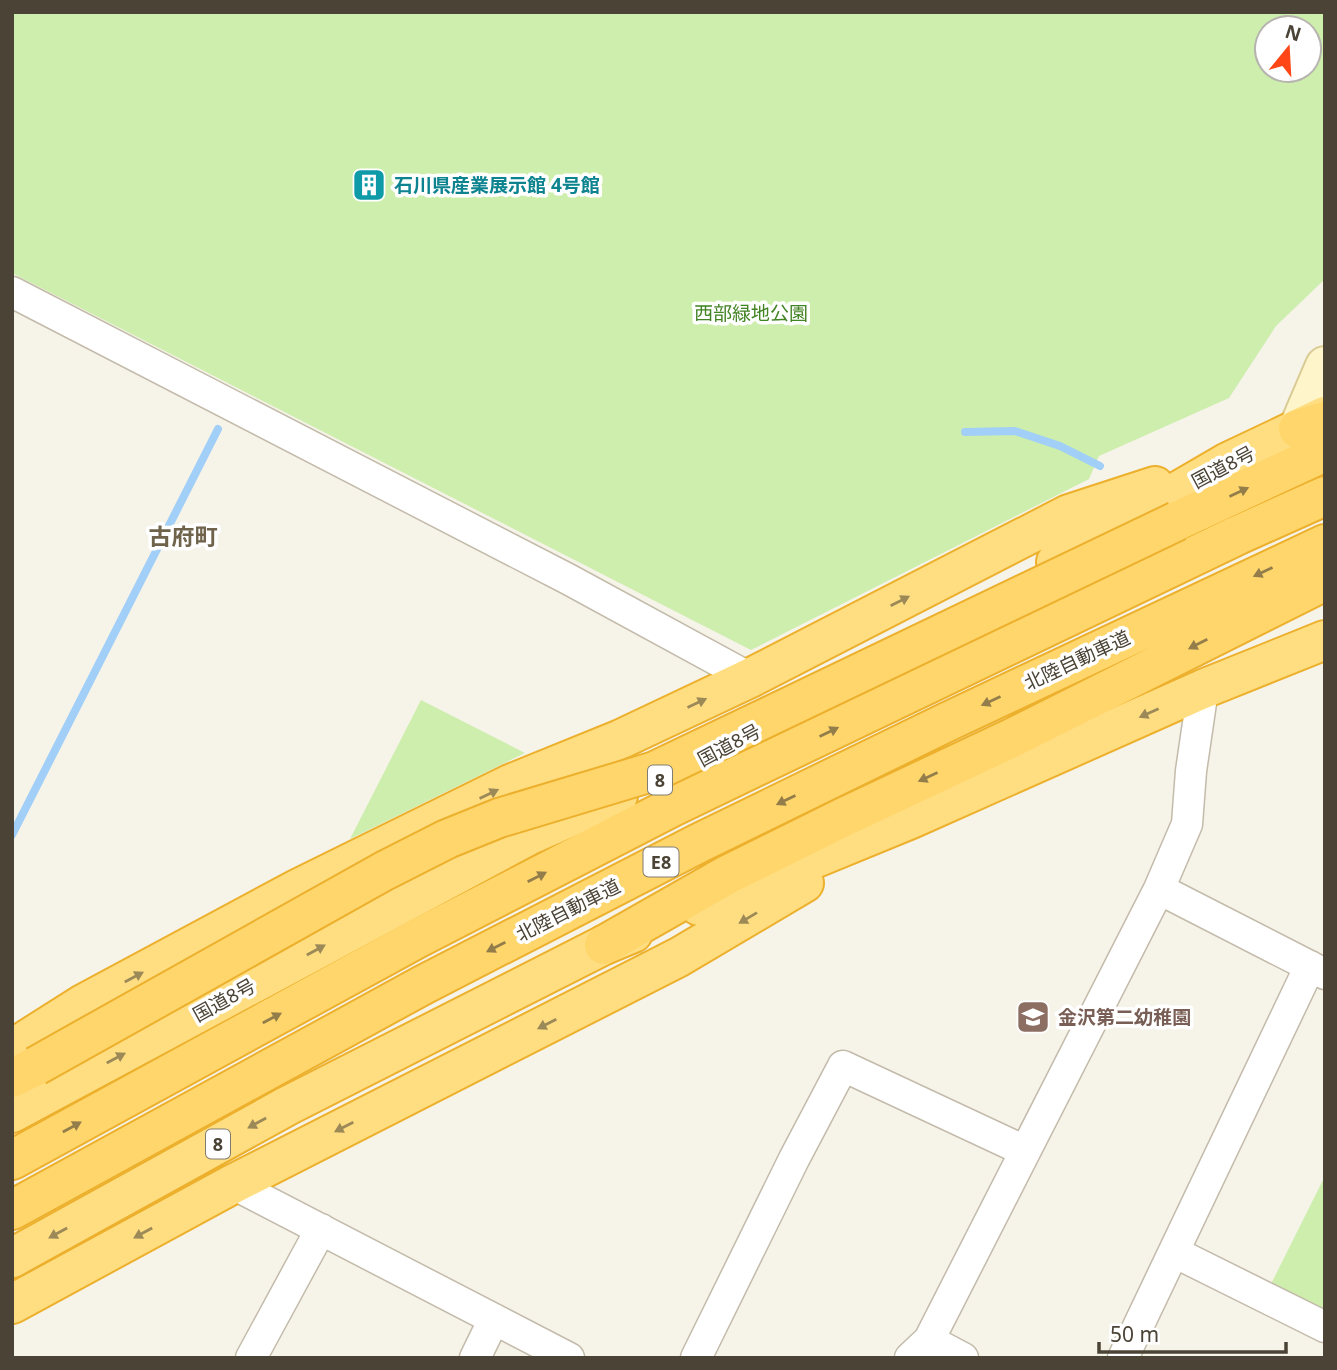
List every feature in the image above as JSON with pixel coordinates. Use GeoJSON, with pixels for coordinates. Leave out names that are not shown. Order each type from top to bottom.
{"type":"FeatureCollection","features":[{"type":"Feature","properties":{"kind":"highway"},"geometry":{"type":"LineString","coordinates":[[20,1065],[447,838],[499,818],[655,771],[1177,521],[1318,430]]}},
{"type":"Feature","properties":{"kind":"highway","name":"国道8号"},"geometry":{"type":"LineString","coordinates":[[12,1113],[528,836],[678,772],[921,640],[1228,462],[1318,430]]}},
{"type":"Feature","properties":{"kind":"highway"},"geometry":{"type":"LineString","coordinates":[[20,1065],[83,1004],[311,882],[510,784],[621,739],[750,678],[1069,514],[1228,462]]}},
{"type":"Feature","properties":{"kind":"highway","name":"E8"},"geometry":{"type":"LineString","coordinates":[[12,1160],[418,938],[672,807],[1325,496]]}},
{"type":"Feature","properties":{"kind":"highway","name":"北陸自動車道"},"geometry":{"type":"LineString","coordinates":[[12,1210],[424,985],[687,849],[997,698],[1325,544]]}},
{"type":"Feature","properties":{"kind":"highway"},"geometry":{"type":"LineString","coordinates":[[604,945],[727,875],[1012,738],[1325,581]]}},
{"type":"Feature","properties":{"kind":"highway","name":"8"},"geometry":{"type":"LineString","coordinates":[[12,1258],[287,1106],[604,945],[911,819],[1203,689],[1325,640]]}},
{"type":"Feature","properties":{"kind":"highway","name":"8"},"geometry":{"type":"LineString","coordinates":[[12,1304],[233,1184],[679,957],[911,819]]}},
{"type":"Feature","properties":{"kind":"main road"},"geometry":{"type":"LineString","coordinates":[[1318,430],[1325,366]]}},
{"type":"Feature","properties":{"kind":"street"},"geometry":{"type":"LineString","coordinates":[[12,292],[556,573],[750,678]]}},
{"type":"Feature","properties":{"kind":"street"},"geometry":{"type":"LineString","coordinates":[[964,1358],[919,1349],[1025,1151],[1158,889],[1187,824],[1191,771],[1203,689]]}},
{"type":"Feature","properties":{"kind":"street"},"geometry":{"type":"LineString","coordinates":[[1123,1358],[1317,970],[1158,889]]}},
{"type":"Feature","properties":{"kind":"street"},"geometry":{"type":"LineString","coordinates":[[696,1358],[843,1066],[1025,1151]]}},
{"type":"Feature","properties":{"kind":"street"},"geometry":{"type":"LineString","coordinates":[[233,1184],[569,1358]]}},
{"type":"Feature","properties":{"kind":"street"},"geometry":{"type":"LineString","coordinates":[[251,1358],[321,1229]]}},
{"type":"Feature","properties":{"kind":"street"},"geometry":{"type":"LineString","coordinates":[[1174,1252],[1325,1327]]}},
{"type":"Feature","properties":{"kind":"street"},"geometry":{"type":"LineString","coordinates":[[475,1358],[494,1319]]}},
{"type":"Feature","properties":{"kind":"green space","name":"西部緑地公園"},"geometry":{"type":"Polygon","coordinates":[[[12,12],[1325,12],[1325,279],[1276,326],[1229,398],[1099,456],[1089,479],[751,650],[12,273],[12,12]]]}},
{"type":"Feature","properties":{"kind":"green space"},"geometry":{"type":"Polygon","coordinates":[[[421,700],[525,753],[350,839],[421,700]]]}},
{"type":"Feature","properties":{"kind":"green space"},"geometry":{"type":"Polygon","coordinates":[[[1325,1176],[1325,1312],[1270,1286],[1325,1176]]]}},
{"type":"Feature","properties":{"kind":"waterway"},"geometry":{"type":"LineString","coordinates":[[12,835],[218,429]]}},
{"type":"Feature","properties":{"kind":"waterway"},"geometry":{"type":"LineString","coordinates":[[965,432],[1015,431],[1060,446],[1100,466]]}},
{"type":"Feature","properties":{"kind":"place","name":"石川県産業展示館 4号館"},"geometry":{"type":"Point","coordinates":[369,185]}},
{"type":"Feature","properties":{"kind":"place","name":"金沢第二幼稚園"},"geometry":{"type":"Point","coordinates":[1033,1017]}},
{"type":"Feature","properties":{"kind":"district","name":"古府町"},"geometry":{"type":"Point","coordinates":[183,536]}}]}
